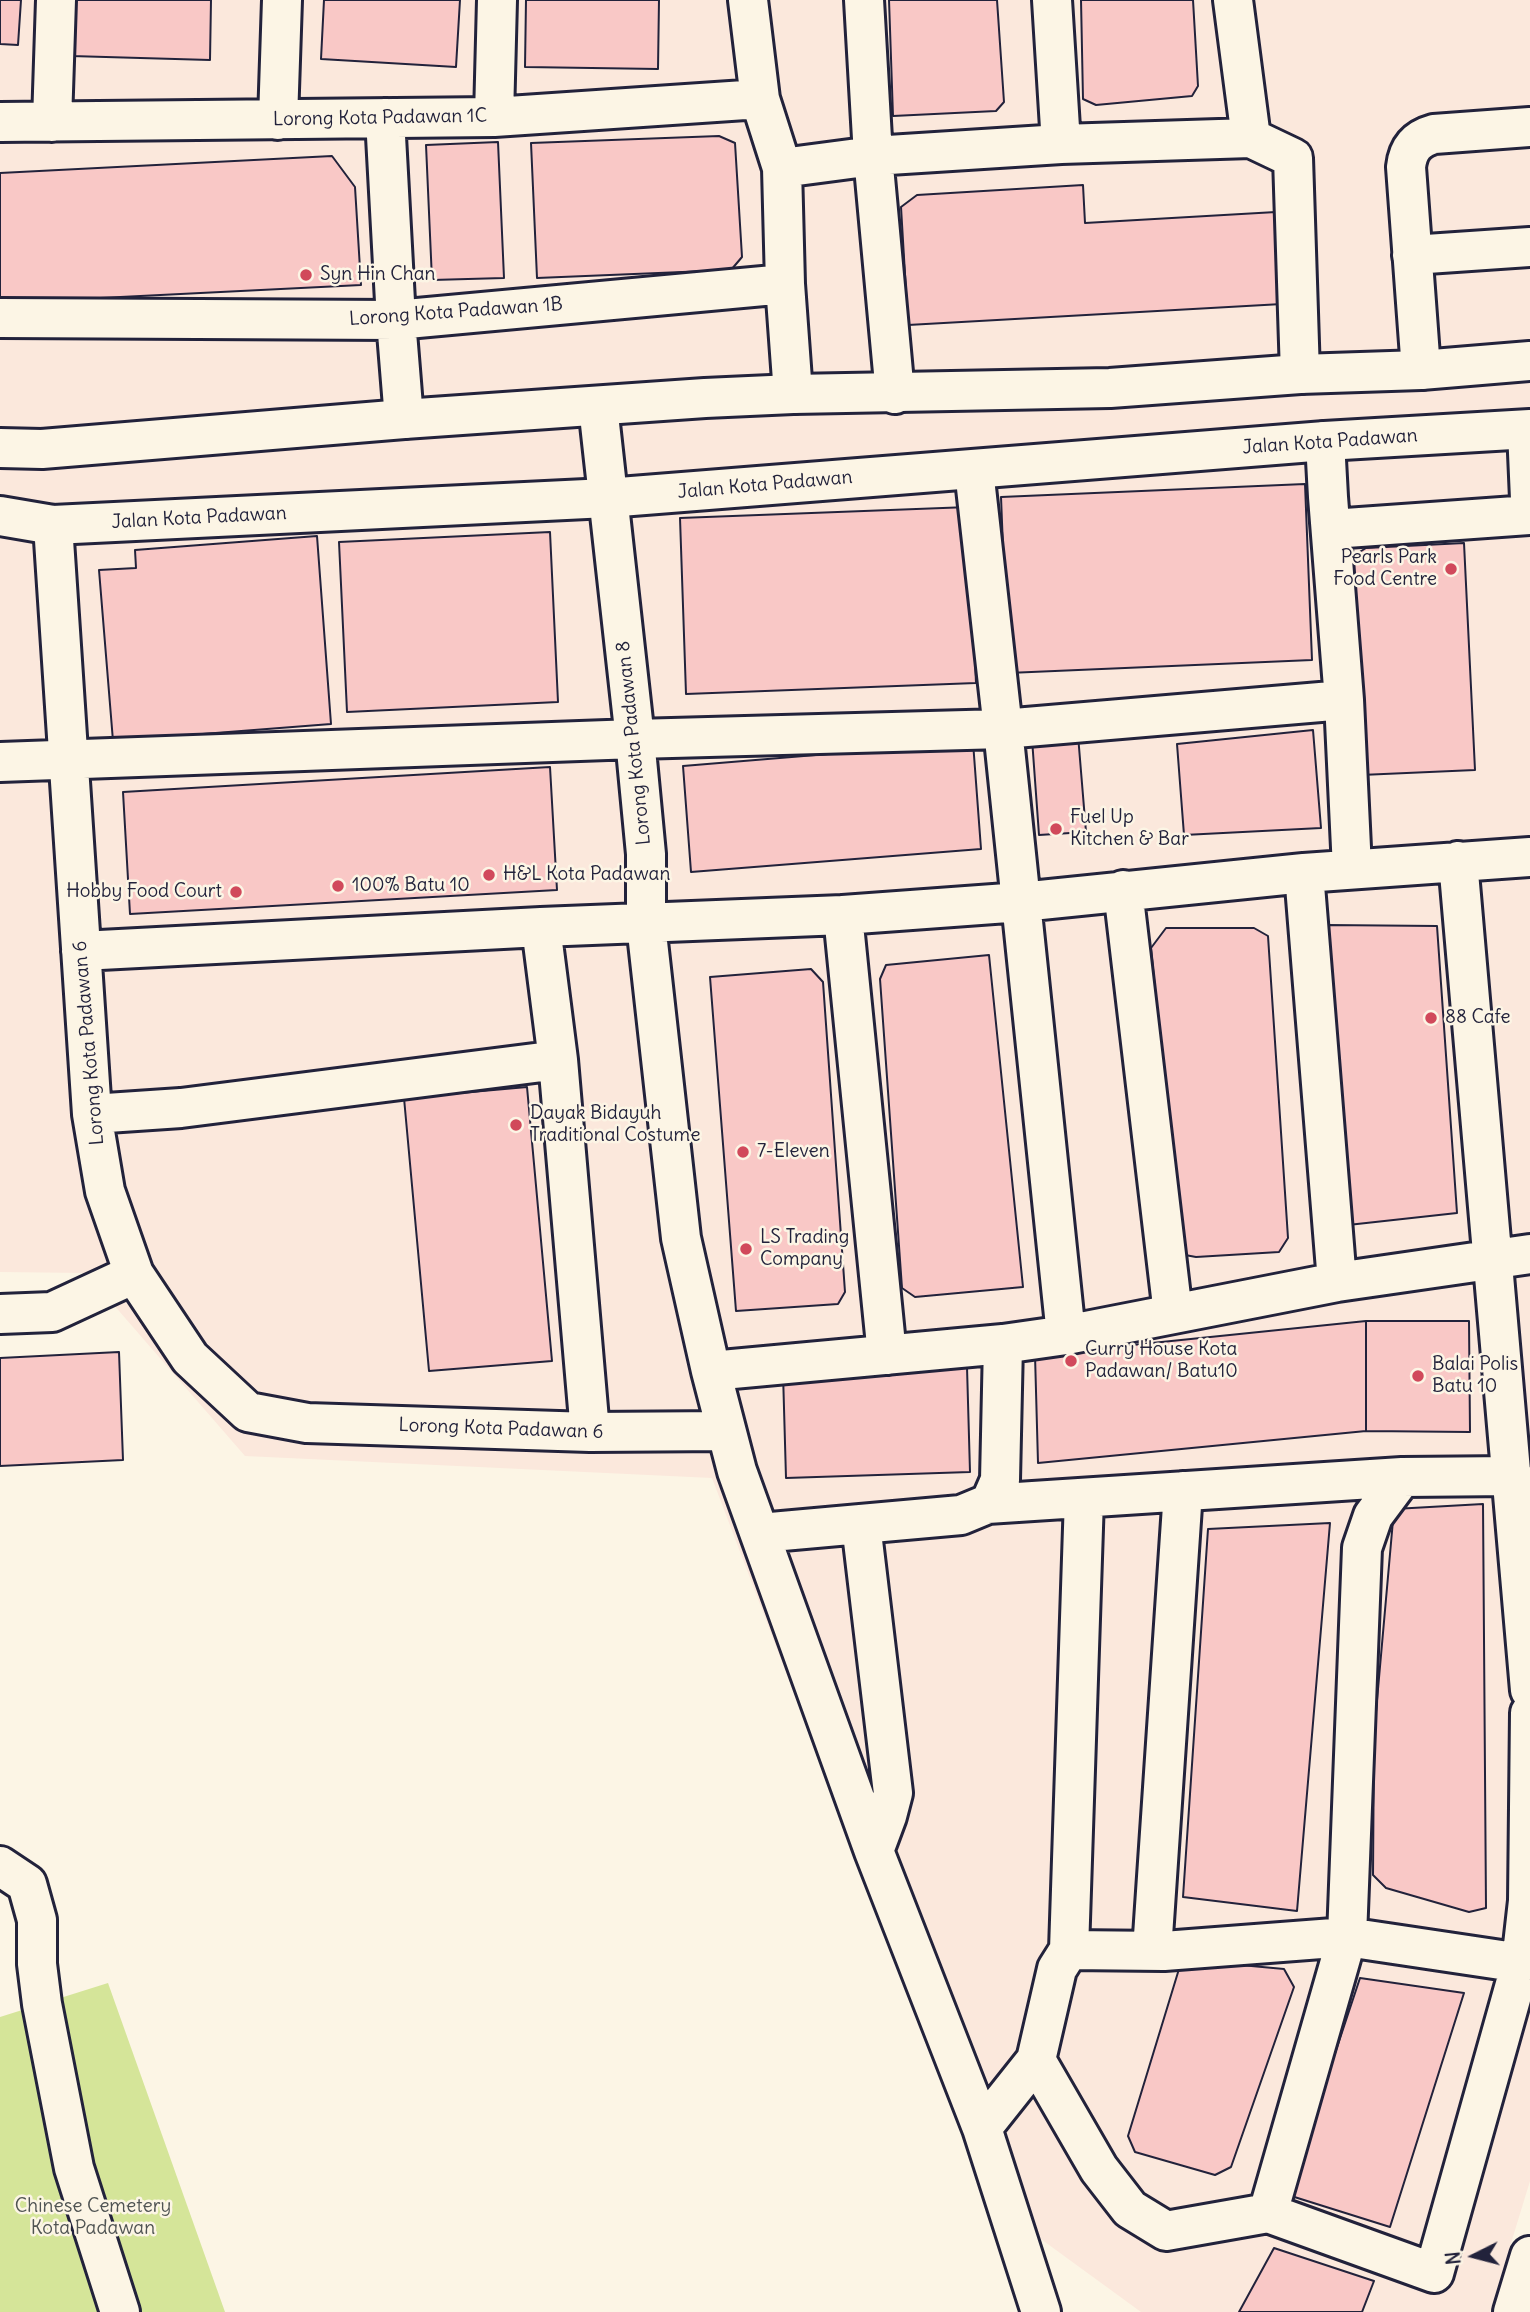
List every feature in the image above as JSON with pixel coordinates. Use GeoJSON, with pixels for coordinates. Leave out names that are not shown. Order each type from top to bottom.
{"type":"FeatureCollection","features":[{"type":"Feature","properties":{"kind":"street"},"geometry":{"type":"LineString","coordinates":[[52,122],[56,0]]}},
{"type":"Feature","properties":{"kind":"street"},"geometry":{"type":"LineString","coordinates":[[278,120],[282,0]]}},
{"type":"Feature","properties":{"kind":"street"},"geometry":{"type":"LineString","coordinates":[[494,117],[497,0]]}},
{"type":"Feature","properties":{"kind":"street"},"geometry":{"type":"LineString","coordinates":[[748,0],[760,99],[782,168],[785,284],[793,394]]}},
{"type":"Feature","properties":{"kind":"street"},"geometry":{"type":"LineString","coordinates":[[864,0],[873,156],[895,394]]}},
{"type":"Feature","properties":{"kind":"street"},"geometry":{"type":"LineString","coordinates":[[1052,0],[1061,144]]}},
{"type":"Feature","properties":{"kind":"street"},"geometry":{"type":"LineString","coordinates":[[1233,0],[1251,138]]}},
{"type":"Feature","properties":{"kind":"street","name":"Lorong Kota Padawan 1C"},"geometry":{"type":"LineString","coordinates":[[0,122],[494,117],[760,99]]}},
{"type":"Feature","properties":{"kind":"street"},"geometry":{"type":"LineString","coordinates":[[386,118],[404,419]]}},
{"type":"Feature","properties":{"kind":"street"},"geometry":{"type":"LineString","coordinates":[[1421,370],[1407,155],[1422,137],[1434,134],[1530,127]]}},
{"type":"Feature","properties":{"kind":"street"},"geometry":{"type":"LineString","coordinates":[[782,168],[873,156],[1061,144],[1251,138],[1293,158],[1300,374]]}},
{"type":"Feature","properties":{"kind":"street"},"geometry":{"type":"LineString","coordinates":[[1412,255],[1530,247]]}},
{"type":"Feature","properties":{"kind":"street","name":"Lorong Kota Padawan 1B"},"geometry":{"type":"LineString","coordinates":[[0,318],[396,320],[785,284]]}},
{"type":"Feature","properties":{"kind":"street"},"geometry":{"type":"LineString","coordinates":[[0,448],[42,449],[404,419],[793,394],[1110,388],[1530,361]]}},
{"type":"Feature","properties":{"kind":"street","name":"Lorong Kota Padawan 8"},"geometry":{"type":"LineString","coordinates":[[598,406],[635,738],[646,853],[646,924],[681,1238],[710,1371],[737,1471],[874,1851],[982,2128],[1041,2312]]}},
{"type":"Feature","properties":{"kind":"street"},"geometry":{"type":"LineString","coordinates":[[1529,430],[1530,499]]}},
{"type":"Feature","properties":{"kind":"street","name":"Jalan Kota Padawan"},"geometry":{"type":"LineString","coordinates":[[0,516],[53,525],[607,498],[1325,441],[1529,430]]}},
{"type":"Feature","properties":{"kind":"street"},"geometry":{"type":"LineString","coordinates":[[1325,441],[1345,700],[1352,869]]}},
{"type":"Feature","properties":{"kind":"street"},"geometry":{"type":"LineString","coordinates":[[974,470],[1066,1335]]}},
{"type":"Feature","properties":{"kind":"street"},"geometry":{"type":"LineString","coordinates":[[1332,529],[1530,515]]}},
{"type":"Feature","properties":{"kind":"street","name":"Lorong Kota Padawan 6"},"geometry":{"type":"LineString","coordinates":[[53,525],[92,1114],[105,1191],[134,1274],[190,1358],[248,1412],[307,1423],[590,1432],[726,1431]]}},
{"type":"Feature","properties":{"kind":"street"},"geometry":{"type":"LineString","coordinates":[[0,762],[635,738],[1003,729],[1345,700]]}},
{"type":"Feature","properties":{"kind":"street"},"geometry":{"type":"LineString","coordinates":[[81,951],[541,927],[843,915],[1021,902],[1304,873],[1530,857]]}},
{"type":"Feature","properties":{"kind":"street"},"geometry":{"type":"LineString","coordinates":[[1458,861],[1530,1690]]}},
{"type":"Feature","properties":{"kind":"street"},"geometry":{"type":"LineString","coordinates":[[1304,873],[1337,1282]]}},
{"type":"Feature","properties":{"kind":"street"},"geometry":{"type":"LineString","coordinates":[[1123,890],[1173,1314]]}},
{"type":"Feature","properties":{"kind":"street"},"geometry":{"type":"LineString","coordinates":[[843,915],[887,1355]]}},
{"type":"Feature","properties":{"kind":"street"},"geometry":{"type":"LineString","coordinates":[[541,927],[558,1060],[590,1432]]}},
{"type":"Feature","properties":{"kind":"street"},"geometry":{"type":"LineString","coordinates":[[92,1114],[181,1108],[558,1060]]}},
{"type":"Feature","properties":{"kind":"street"},"geometry":{"type":"LineString","coordinates":[[710,1371],[1003,1344],[1066,1335],[1337,1282],[1530,1254]]}},
{"type":"Feature","properties":{"kind":"street"},"geometry":{"type":"LineString","coordinates":[[0,1314],[52,1312],[134,1274]]}},
{"type":"Feature","properties":{"kind":"street"},"geometry":{"type":"LineString","coordinates":[[760,1533],[961,1515],[990,1503],[1000,1480],[1003,1344]]}},
{"type":"Feature","properties":{"kind":"street"},"geometry":{"type":"LineString","coordinates":[[987,1504],[1402,1477],[1513,1476]]}},
{"type":"Feature","properties":{"kind":"street"},"geometry":{"type":"LineString","coordinates":[[1268,2213],[1347,1937],[1362,1548],[1373,1516],[1402,1477]]}},
{"type":"Feature","properties":{"kind":"street"},"geometry":{"type":"LineString","coordinates":[[1152,1951],[1183,1491]]}},
{"type":"Feature","properties":{"kind":"street"},"geometry":{"type":"LineString","coordinates":[[982,2128],[1036,2060],[1057,1969],[1069,1950],[1084,1498]]}},
{"type":"Feature","properties":{"kind":"street"},"geometry":{"type":"LineString","coordinates":[[861,1524],[893,1793],[874,1851]]}},
{"type":"Feature","properties":{"kind":"street"},"geometry":{"type":"LineString","coordinates":[[1036,2060],[1099,2169],[1130,2209],[1166,2231],[1268,2213],[1434,2273],[1521,1963],[1528,1901],[1530,1713]]}},
{"type":"Feature","properties":{"kind":"street"},"geometry":{"type":"LineString","coordinates":[[0,1866],[27,1884],[37,1920],[37,1965],[41,2004],[54,2074],[74,2168],[120,2312]]}},
{"type":"Feature","properties":{"kind":"street"},"geometry":{"type":"LineString","coordinates":[[1069,1950],[1152,1951],[1347,1937],[1521,1963]]}},
{"type":"Feature","properties":{"kind":"street"},"geometry":{"type":"LineString","coordinates":[[1514,2312],[1530,2256]]}},
{"type":"Feature","properties":{"kind":"shaded area"},"geometry":{"type":"Polygon","coordinates":[[[0,0],[1530,0],[1530,2181],[1490,2312],[1141,2312],[986,2199],[712,1478],[245,1456],[86,1273],[0,1272],[0,0]]]}},
{"type":"Feature","properties":{"kind":"green space","name":"Chinese Cemetery Kota Padawan"},"geometry":{"type":"Polygon","coordinates":[[[108,1983],[225,2312],[0,2312],[0,2017],[108,1983]]]}},
{"type":"Feature","properties":{"kind":"building"},"geometry":{"type":"Polygon","coordinates":[[[0,0],[21,0],[18,45],[0,44],[0,0]]]}},
{"type":"Feature","properties":{"kind":"building"},"geometry":{"type":"Polygon","coordinates":[[[72,0],[211,0],[210,60],[71,56],[72,0]]]}},
{"type":"Feature","properties":{"kind":"building"},"geometry":{"type":"Polygon","coordinates":[[[324,0],[460,0],[456,67],[321,59],[324,0]]]}},
{"type":"Feature","properties":{"kind":"building"},"geometry":{"type":"Polygon","coordinates":[[[526,0],[659,0],[658,69],[525,67],[526,0]]]}},
{"type":"Feature","properties":{"kind":"building"},"geometry":{"type":"Polygon","coordinates":[[[889,0],[997,0],[1004,102],[996,111],[893,116],[889,0]]]}},
{"type":"Feature","properties":{"kind":"building"},"geometry":{"type":"Polygon","coordinates":[[[1081,0],[1193,0],[1198,86],[1192,96],[1096,105],[1083,99],[1081,0]]]}},
{"type":"Feature","properties":{"kind":"building"},"geometry":{"type":"Polygon","coordinates":[[[719,136],[735,143],[742,257],[731,270],[537,278],[531,143],[719,136]]]}},
{"type":"Feature","properties":{"kind":"building"},"geometry":{"type":"Polygon","coordinates":[[[498,142],[504,278],[432,280],[426,145],[498,142]]]}},
{"type":"Feature","properties":{"kind":"building"},"geometry":{"type":"Polygon","coordinates":[[[332,156],[355,187],[361,285],[0,303],[0,173],[332,156]]]}},
{"type":"Feature","properties":{"kind":"building"},"geometry":{"type":"Polygon","coordinates":[[[1083,185],[1085,223],[1276,212],[1282,304],[908,325],[901,207],[917,195],[1083,185]]]}},
{"type":"Feature","properties":{"kind":"building"},"geometry":{"type":"Polygon","coordinates":[[[1305,484],[1312,660],[1008,673],[1001,497],[1305,484]]]}},
{"type":"Feature","properties":{"kind":"building"},"geometry":{"type":"Polygon","coordinates":[[[969,507],[976,683],[686,694],[680,518],[969,507]]]}},
{"type":"Feature","properties":{"kind":"building"},"geometry":{"type":"Polygon","coordinates":[[[550,532],[558,702],[347,712],[339,542],[550,532]]]}},
{"type":"Feature","properties":{"kind":"building"},"geometry":{"type":"Polygon","coordinates":[[[317,536],[331,724],[113,741],[99,570],[136,568],[135,550],[317,536]]]}},
{"type":"Feature","properties":{"kind":"building"},"geometry":{"type":"Polygon","coordinates":[[[1464,543],[1475,770],[1361,775],[1350,558],[1366,548],[1464,543]]]}},
{"type":"Feature","properties":{"kind":"building"},"geometry":{"type":"Polygon","coordinates":[[[1313,730],[1321,828],[1184,835],[1177,744],[1313,730]]]}},
{"type":"Feature","properties":{"kind":"building"},"geometry":{"type":"Polygon","coordinates":[[[1078,735],[1086,832],[1039,835],[1032,739],[1078,735]]]}},
{"type":"Feature","properties":{"kind":"building"},"geometry":{"type":"Polygon","coordinates":[[[973,742],[981,849],[691,872],[683,766],[973,742]]]}},
{"type":"Feature","properties":{"kind":"building"},"geometry":{"type":"Polygon","coordinates":[[[550,767],[557,890],[130,914],[123,792],[550,767]]]}},
{"type":"Feature","properties":{"kind":"building"},"geometry":{"type":"Polygon","coordinates":[[[1327,925],[1437,926],[1457,1213],[1348,1225],[1327,925]]]}},
{"type":"Feature","properties":{"kind":"building"},"geometry":{"type":"Polygon","coordinates":[[[1166,928],[1254,928],[1268,936],[1288,1238],[1279,1252],[1196,1257],[1185,1255],[1180,1245],[1151,948],[1166,928]]]}},
{"type":"Feature","properties":{"kind":"building"},"geometry":{"type":"Polygon","coordinates":[[[989,955],[1023,1287],[915,1297],[902,1288],[880,979],[886,965],[989,955]]]}},
{"type":"Feature","properties":{"kind":"building"},"geometry":{"type":"Polygon","coordinates":[[[811,969],[823,982],[845,1292],[838,1304],[736,1311],[710,977],[811,969]]]}},
{"type":"Feature","properties":{"kind":"building"},"geometry":{"type":"Polygon","coordinates":[[[527,1087],[552,1361],[429,1371],[404,1098],[527,1087]]]}},
{"type":"Feature","properties":{"kind":"building","name":"Balai Polis Batu 10"},"geometry":{"type":"Polygon","coordinates":[[[1366,1321],[1469,1321],[1470,1432],[1366,1431],[1366,1321]]]}},
{"type":"Feature","properties":{"kind":"building"},"geometry":{"type":"Polygon","coordinates":[[[1366,1321],[1366,1431],[1038,1463],[1035,1355],[1366,1321]]]}},
{"type":"Feature","properties":{"kind":"building"},"geometry":{"type":"Polygon","coordinates":[[[119,1352],[123,1460],[0,1466],[0,1358],[119,1352]]]}},
{"type":"Feature","properties":{"kind":"building"},"geometry":{"type":"Polygon","coordinates":[[[967,1367],[970,1472],[786,1478],[783,1373],[967,1367]]]}},
{"type":"Feature","properties":{"kind":"building"},"geometry":{"type":"Polygon","coordinates":[[[1483,1504],[1486,1908],[1469,1912],[1386,1888],[1373,1875],[1374,1734],[1394,1509],[1483,1504]]]}},
{"type":"Feature","properties":{"kind":"building"},"geometry":{"type":"Polygon","coordinates":[[[1330,1523],[1297,1911],[1183,1897],[1208,1529],[1330,1523]]]}},
{"type":"Feature","properties":{"kind":"building"},"geometry":{"type":"Polygon","coordinates":[[[1197,1961],[1284,1969],[1294,1987],[1231,2167],[1215,2175],[1135,2152],[1128,2136],[1179,1969],[1197,1961]]]}},
{"type":"Feature","properties":{"kind":"building"},"geometry":{"type":"Polygon","coordinates":[[[1360,1978],[1464,1993],[1390,2227],[1288,2195],[1360,1978]]]}},
{"type":"Feature","properties":{"kind":"building"},"geometry":{"type":"Polygon","coordinates":[[[1274,2248],[1374,2281],[1362,2312],[1239,2312],[1274,2248]]]}},
{"type":"Feature","properties":{"kind":"place","name":"Syn Hin Chan"},"geometry":{"type":"Point","coordinates":[306,275]}},
{"type":"Feature","properties":{"kind":"place","name":"Pearls Park Food Centre"},"geometry":{"type":"Point","coordinates":[1451,569]}},
{"type":"Feature","properties":{"kind":"place","name":"Fuel Up Kitchen & Bar"},"geometry":{"type":"Point","coordinates":[1056,829]}},
{"type":"Feature","properties":{"kind":"place","name":"H&L Kota Padawan"},"geometry":{"type":"Point","coordinates":[489,875]}},
{"type":"Feature","properties":{"kind":"place","name":"100% Batu 10"},"geometry":{"type":"Point","coordinates":[338,886]}},
{"type":"Feature","properties":{"kind":"place","name":"Hobby Food Court"},"geometry":{"type":"Point","coordinates":[236,892]}},
{"type":"Feature","properties":{"kind":"place","name":"88 Cafe"},"geometry":{"type":"Point","coordinates":[1431,1018]}},
{"type":"Feature","properties":{"kind":"place","name":"Dayak Bidayuh Traditional Costume"},"geometry":{"type":"Point","coordinates":[516,1125]}},
{"type":"Feature","properties":{"kind":"place","name":"7-Eleven"},"geometry":{"type":"Point","coordinates":[743,1152]}},
{"type":"Feature","properties":{"kind":"place","name":"LS Trading Company"},"geometry":{"type":"Point","coordinates":[746,1249]}},
{"type":"Feature","properties":{"kind":"place","name":"Curry House Kota Padawan/ Batu10"},"geometry":{"type":"Point","coordinates":[1071,1361]}},
{"type":"Feature","properties":{"kind":"place","name":"Balai Polis Batu 10"},"geometry":{"type":"Point","coordinates":[1418,1376]}}]}
